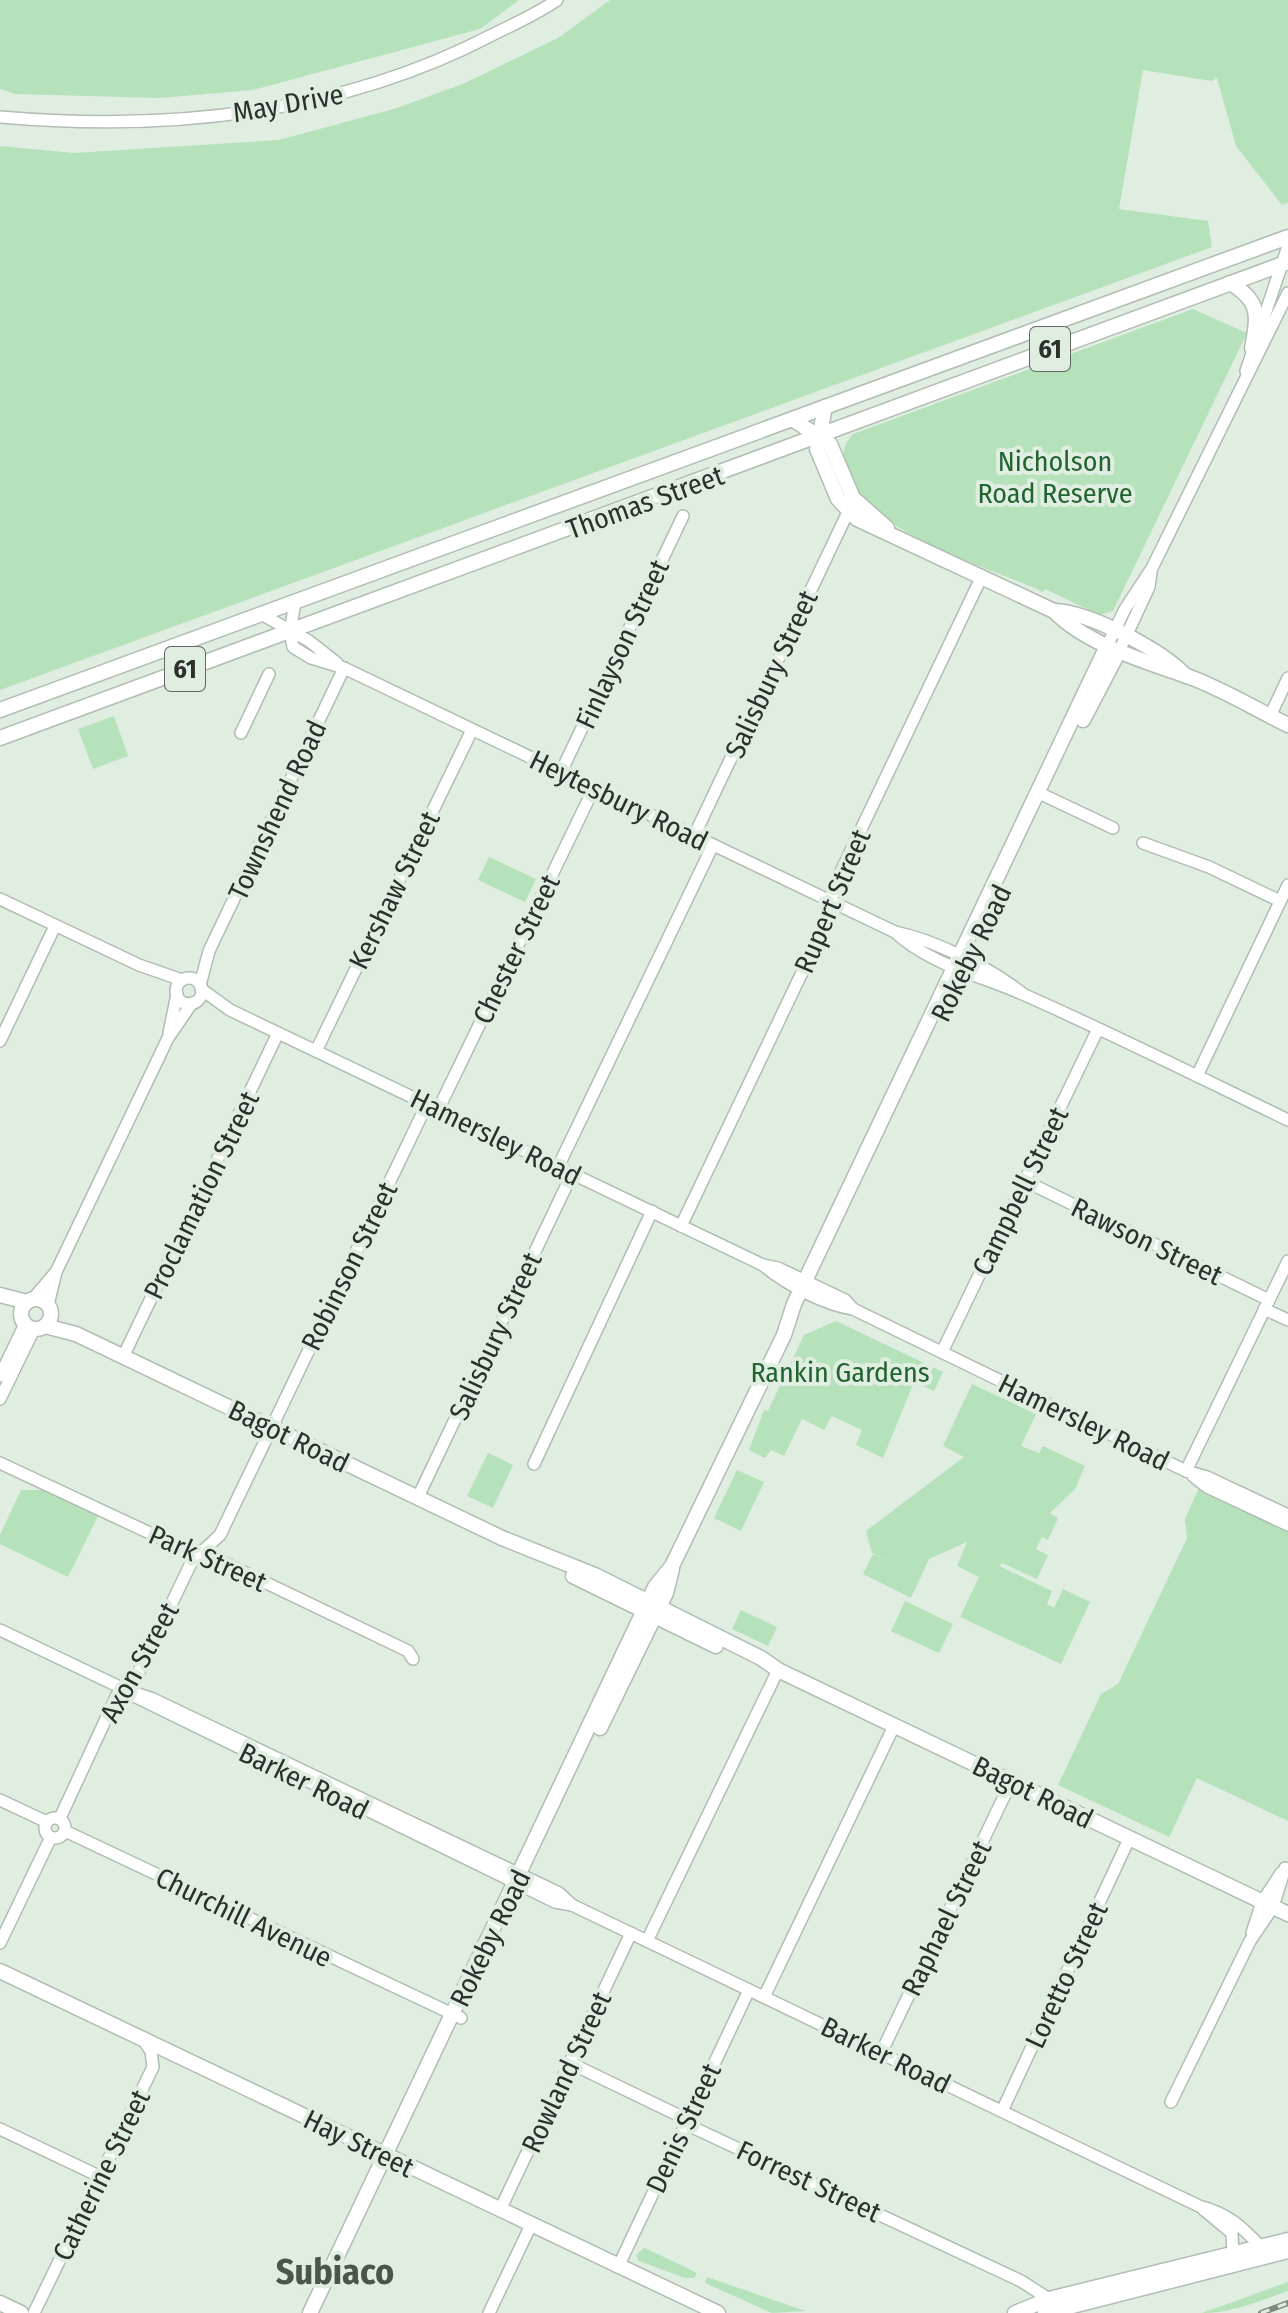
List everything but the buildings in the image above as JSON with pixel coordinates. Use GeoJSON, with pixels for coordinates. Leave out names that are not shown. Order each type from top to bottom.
{"type":"FeatureCollection","features":[{"type":"Feature","properties":{"kind":"main road","name":"Thomas Street"},"geometry":{"type":"LineString","coordinates":[[0,710],[1288,237]]}},
{"type":"Feature","properties":{"kind":"main road","name":"Thomas Street"},"geometry":{"type":"LineString","coordinates":[[0,738],[819,439],[1230,283],[1286,266]]}},
{"type":"Feature","properties":{"kind":"main road"},"geometry":{"type":"LineString","coordinates":[[1230,283],[1250,296],[1256,307],[1252,348]]}},
{"type":"Feature","properties":{"kind":"main road"},"geometry":{"type":"LineString","coordinates":[[825,407],[817,449],[831,485],[848,512],[868,526],[897,536],[1054,611],[1066,624],[1117,640],[1167,672],[1186,676],[1288,725]]}},
{"type":"Feature","properties":{"kind":"main road"},"geometry":{"type":"LineString","coordinates":[[792,419],[830,444],[853,498],[897,536]]}},
{"type":"Feature","properties":{"kind":"main road","name":"Rokeby Road"},"geometry":{"type":"LineString","coordinates":[[310,2313],[389,2158],[1117,640]]}},
{"type":"Feature","properties":{"kind":"main road","name":"Bagot Road"},"geometry":{"type":"LineString","coordinates":[[0,1297],[502,1538],[761,1658],[778,1670],[1288,1914]]}},
{"type":"Feature","properties":{"kind":"main road","name":"Hay Street"},"geometry":{"type":"LineString","coordinates":[[0,1971],[718,2313]]}},
{"type":"Feature","properties":{"kind":"main road","name":"Rokeby Road"},"geometry":{"type":"LineString","coordinates":[[320,2313],[389,2158]]}},
{"type":"Feature","properties":{"kind":"main road"},"geometry":{"type":"LineString","coordinates":[[1047,2306],[1105,2285],[1288,2240]]}},
{"type":"Feature","properties":{"kind":"main road"},"geometry":{"type":"LineString","coordinates":[[1015,2313],[1288,2251]]}},
{"type":"Feature","properties":{"kind":"main road"},"geometry":{"type":"LineString","coordinates":[[0,2303],[21,2313]]}},
{"type":"Feature","properties":{"kind":"street","name":"May Drive"},"geometry":{"type":"LineString","coordinates":[[0,117],[64,123],[150,123],[294,106],[363,89],[445,59],[557,0]]}},
{"type":"Feature","properties":{"kind":"street","name":"Rokeby Road"},"geometry":{"type":"LineString","coordinates":[[1117,640],[1246,372],[1252,348],[1286,266],[1288,246]]}},
{"type":"Feature","properties":{"kind":"street","name":"Rokeby Road"},"geometry":{"type":"LineString","coordinates":[[1246,372],[1257,359],[1288,293]]}},
{"type":"Feature","properties":{"kind":"street","name":"Salisbury Street"},"geometry":{"type":"LineString","coordinates":[[694,836],[848,512]]}},
{"type":"Feature","properties":{"kind":"street","name":"Finlayson Street"},"geometry":{"type":"LineString","coordinates":[[561,772],[683,516]]}},
{"type":"Feature","properties":{"kind":"street","name":"Rupert Street"},"geometry":{"type":"LineString","coordinates":[[681,1226],[829,916],[834,886],[982,576]]}},
{"type":"Feature","properties":{"kind":"street"},"geometry":{"type":"LineString","coordinates":[[290,632],[295,602]]}},
{"type":"Feature","properties":{"kind":"street","name":"Heytesbury Road"},"geometry":{"type":"LineString","coordinates":[[261,614],[309,641],[344,668],[895,932],[906,943],[961,964],[1288,1120]]}},
{"type":"Feature","properties":{"kind":"street","name":"Townshend Road"},"geometry":{"type":"LineString","coordinates":[[0,1376],[56,1272],[168,1038],[201,987],[209,951],[344,668]]}},
{"type":"Feature","properties":{"kind":"street"},"geometry":{"type":"LineString","coordinates":[[241,733],[269,674]]}},
{"type":"Feature","properties":{"kind":"street"},"geometry":{"type":"LineString","coordinates":[[1270,716],[1288,678]]}},
{"type":"Feature","properties":{"kind":"street","name":"Kershaw Street"},"geometry":{"type":"LineString","coordinates":[[316,1051],[472,730]]}},
{"type":"Feature","properties":{"kind":"street","name":"Chester Street"},"geometry":{"type":"LineString","coordinates":[[432,1107],[594,788]]}},
{"type":"Feature","properties":{"kind":"street"},"geometry":{"type":"LineString","coordinates":[[1043,794],[1113,828]]}},
{"type":"Feature","properties":{"kind":"street"},"geometry":{"type":"LineString","coordinates":[[1143,843],[1209,867],[1280,901]]}},
{"type":"Feature","properties":{"kind":"street"},"geometry":{"type":"LineString","coordinates":[[558,1167],[713,845]]}},
{"type":"Feature","properties":{"kind":"street"},"geometry":{"type":"LineString","coordinates":[[1197,1076],[1288,885]]}},
{"type":"Feature","properties":{"kind":"street"},"geometry":{"type":"LineString","coordinates":[[0,899],[180,986]]}},
{"type":"Feature","properties":{"kind":"street"},"geometry":{"type":"LineString","coordinates":[[0,1041],[55,926]]}},
{"type":"Feature","properties":{"kind":"street","name":"Townshend Road"},"geometry":{"type":"LineString","coordinates":[[168,1038],[180,986],[209,951]]}},
{"type":"Feature","properties":{"kind":"street","name":"Hamersley Road"},"geometry":{"type":"LineString","coordinates":[[230,1010],[181,1000],[180,986],[194,979],[230,1010],[652,1211],[763,1265],[775,1275],[845,1300],[853,1309],[1186,1471],[1207,1477],[1288,1515]]}},
{"type":"Feature","properties":{"kind":"street","name":"Campbell Street"},"geometry":{"type":"LineString","coordinates":[[942,1352],[1098,1029]]}},
{"type":"Feature","properties":{"kind":"street","name":"Proclamation Street"},"geometry":{"type":"LineString","coordinates":[[123,1357],[278,1033]]}},
{"type":"Feature","properties":{"kind":"street","name":"Robinson Street"},"geometry":{"type":"LineString","coordinates":[[271,1428],[432,1107]]}},
{"type":"Feature","properties":{"kind":"street","name":"Salisbury Street"},"geometry":{"type":"LineString","coordinates":[[418,1497],[572,1174]]}},
{"type":"Feature","properties":{"kind":"street","name":"Rawson Street"},"geometry":{"type":"LineString","coordinates":[[1025,1181],[1267,1304],[1288,1320]]}},
{"type":"Feature","properties":{"kind":"street"},"geometry":{"type":"LineString","coordinates":[[534,1464],[652,1211]]}},
{"type":"Feature","properties":{"kind":"street"},"geometry":{"type":"LineString","coordinates":[[1186,1471],[1288,1261]]}},
{"type":"Feature","properties":{"kind":"street","name":"Townshend Road"},"geometry":{"type":"LineString","coordinates":[[0,1399],[35,1314]]}},
{"type":"Feature","properties":{"kind":"street","name":"Axon Street"},"geometry":{"type":"LineString","coordinates":[[60,1818],[117,1695],[135,1680],[192,1561],[220,1535],[271,1428]]}},
{"type":"Feature","properties":{"kind":"street","name":"Park Street"},"geometry":{"type":"LineString","coordinates":[[0,1463],[186,1550],[202,1552],[408,1651],[413,1659]]}},
{"type":"Feature","properties":{"kind":"street","name":"Hamersley Road"},"geometry":{"type":"LineString","coordinates":[[1186,1471],[1207,1487],[1288,1525]]}},
{"type":"Feature","properties":{"kind":"street","name":"Barker Road"},"geometry":{"type":"LineString","coordinates":[[0,1630],[126,1690],[151,1707],[522,1881],[559,1893],[572,1905],[1199,2206],[1236,2220],[1261,2247]]}},
{"type":"Feature","properties":{"kind":"street"},"geometry":{"type":"LineString","coordinates":[[647,1941],[778,1670]]}},
{"type":"Feature","properties":{"kind":"street"},"geometry":{"type":"LineString","coordinates":[[764,1997],[894,1726]]}},
{"type":"Feature","properties":{"kind":"street","name":"Raphael Street"},"geometry":{"type":"LineString","coordinates":[[881,2053],[1011,1782]]}},
{"type":"Feature","properties":{"kind":"street"},"geometry":{"type":"LineString","coordinates":[[0,1800],[47,1822],[60,1818],[65,1831],[58,1838],[51,1837],[45,1831],[47,1822]]}},
{"type":"Feature","properties":{"kind":"street","name":"Churchill Avenue"},"geometry":{"type":"LineString","coordinates":[[65,1831],[456,2018]]}},
{"type":"Feature","properties":{"kind":"street"},"geometry":{"type":"LineString","coordinates":[[0,1943],[51,1837]]}},
{"type":"Feature","properties":{"kind":"street","name":"Loretto Street"},"geometry":{"type":"LineString","coordinates":[[1002,2111],[1129,1839]]}},
{"type":"Feature","properties":{"kind":"street"},"geometry":{"type":"LineString","coordinates":[[1171,2102],[1286,1864]]}},
{"type":"Feature","properties":{"kind":"street","name":"Rowland Street"},"geometry":{"type":"LineString","coordinates":[[500,2210],[631,1933]]}},
{"type":"Feature","properties":{"kind":"street","name":"Denis Street"},"geometry":{"type":"LineString","coordinates":[[618,2267],[749,1990]]}},
{"type":"Feature","properties":{"kind":"street","name":"Catherine Street"},"geometry":{"type":"LineString","coordinates":[[34,2313],[153,2067],[149,2046],[140,2038]]}},
{"type":"Feature","properties":{"kind":"street","name":"Forrest Street"},"geometry":{"type":"LineString","coordinates":[[570,2063],[1035,2290],[1047,2306]]}},
{"type":"Feature","properties":{"kind":"street"},"geometry":{"type":"LineString","coordinates":[[0,2129],[101,2177]]}},
{"type":"Feature","properties":{"kind":"street","name":"Barker Road"},"geometry":{"type":"LineString","coordinates":[[1199,2206],[1232,2233],[1233,2254]]}},
{"type":"Feature","properties":{"kind":"street"},"geometry":{"type":"LineString","coordinates":[[489,2313],[531,2225]]}},
{"type":"Feature","properties":{"kind":"green space"},"geometry":{"type":"Polygon","coordinates":[[[0,0],[519,0],[480,29],[253,90],[159,98],[16,94],[0,89],[0,0]]]}},
{"type":"Feature","properties":{"kind":"green space"},"geometry":{"type":"Polygon","coordinates":[[[610,0],[1288,0],[1288,202],[1282,205],[1236,146],[1217,78],[1212,81],[1143,70],[1119,209],[1208,221],[1212,247],[0,690],[0,146],[74,153],[279,140],[397,108],[465,83],[558,38],[610,0]]]}},
{"type":"Feature","properties":{"kind":"green space","name":"Nicholson Road Reserve"},"geometry":{"type":"Polygon","coordinates":[[[1193,309],[1247,333],[1113,611],[1100,615],[1045,589],[1043,592],[962,559],[905,532],[881,515],[861,495],[848,473],[844,452],[853,434],[1193,309]]]}},
{"type":"Feature","properties":{"kind":"green space"},"geometry":{"type":"Polygon","coordinates":[[[114,716],[128,756],[93,769],[78,729],[114,716]]]}},
{"type":"Feature","properties":{"kind":"green space"},"geometry":{"type":"Polygon","coordinates":[[[489,857],[536,879],[525,902],[478,880],[489,857]]]}},
{"type":"Feature","properties":{"kind":"green space","name":"Rankin Gardens"},"geometry":{"type":"Polygon","coordinates":[[[836,1321],[943,1372],[934,1391],[914,1382],[883,1458],[856,1445],[862,1430],[832,1416],[824,1430],[802,1419],[784,1456],[771,1450],[765,1458],[749,1450],[764,1410],[768,1411],[804,1335],[836,1321]]]}},
{"type":"Feature","properties":{"kind":"green space"},"geometry":{"type":"Polygon","coordinates":[[[972,1384],[1036,1414],[1021,1446],[1039,1453],[1043,1446],[1085,1466],[1075,1489],[1050,1513],[1058,1518],[1048,1540],[1042,1537],[1036,1549],[1048,1555],[1037,1579],[1002,1563],[999,1566],[1052,1591],[1047,1604],[1054,1608],[1063,1589],[1090,1602],[1061,1664],[960,1617],[979,1577],[957,1566],[967,1542],[929,1559],[911,1598],[863,1574],[873,1554],[910,1572],[872,1553],[866,1531],[964,1457],[943,1446],[972,1384]]]}},
{"type":"Feature","properties":{"kind":"green space"},"geometry":{"type":"Polygon","coordinates":[[[488,1453],[513,1465],[493,1508],[467,1496],[488,1453]]]}},
{"type":"Feature","properties":{"kind":"green space"},"geometry":{"type":"Polygon","coordinates":[[[737,1470],[764,1482],[741,1531],[714,1518],[737,1470]]]}},
{"type":"Feature","properties":{"kind":"green space"},"geometry":{"type":"Polygon","coordinates":[[[1199,1488],[1288,1530],[1288,1821],[1197,1778],[1169,1837],[1058,1785],[1101,1694],[1118,1684],[1187,1538],[1185,1519],[1199,1488]]]}},
{"type":"Feature","properties":{"kind":"green space"},"geometry":{"type":"Polygon","coordinates":[[[21,1490],[43,1490],[98,1516],[68,1577],[0,1544],[0,1535],[21,1490]]]}},
{"type":"Feature","properties":{"kind":"green space"},"geometry":{"type":"Polygon","coordinates":[[[905,1601],[953,1624],[939,1653],[891,1631],[905,1601]]]}},
{"type":"Feature","properties":{"kind":"green space"},"geometry":{"type":"Polygon","coordinates":[[[741,1610],[777,1627],[768,1646],[732,1629],[741,1610]]]}},
{"type":"Feature","properties":{"kind":"green space"},"geometry":{"type":"Polygon","coordinates":[[[644,2248],[697,2273],[694,2278],[685,2278],[639,2261],[636,2255],[644,2248]]]}},
{"type":"Feature","properties":{"kind":"green space"},"geometry":{"type":"Polygon","coordinates":[[[707,2277],[805,2311],[772,2313],[705,2283],[707,2277]]]}},
{"type":"Feature","properties":{"kind":"green space"},"geometry":{"type":"Polygon","coordinates":[[[1288,2282],[1288,2291],[1235,2309],[1202,2313],[1288,2282]]]}},
{"type":"Feature","properties":{"kind":"railway"},"geometry":{"type":"LineString","coordinates":[[1261,2313],[1288,2303]]}},
{"type":"Feature","properties":{"kind":"district","name":"Subiaco"},"geometry":{"type":"Point","coordinates":[335,2271]}}]}
